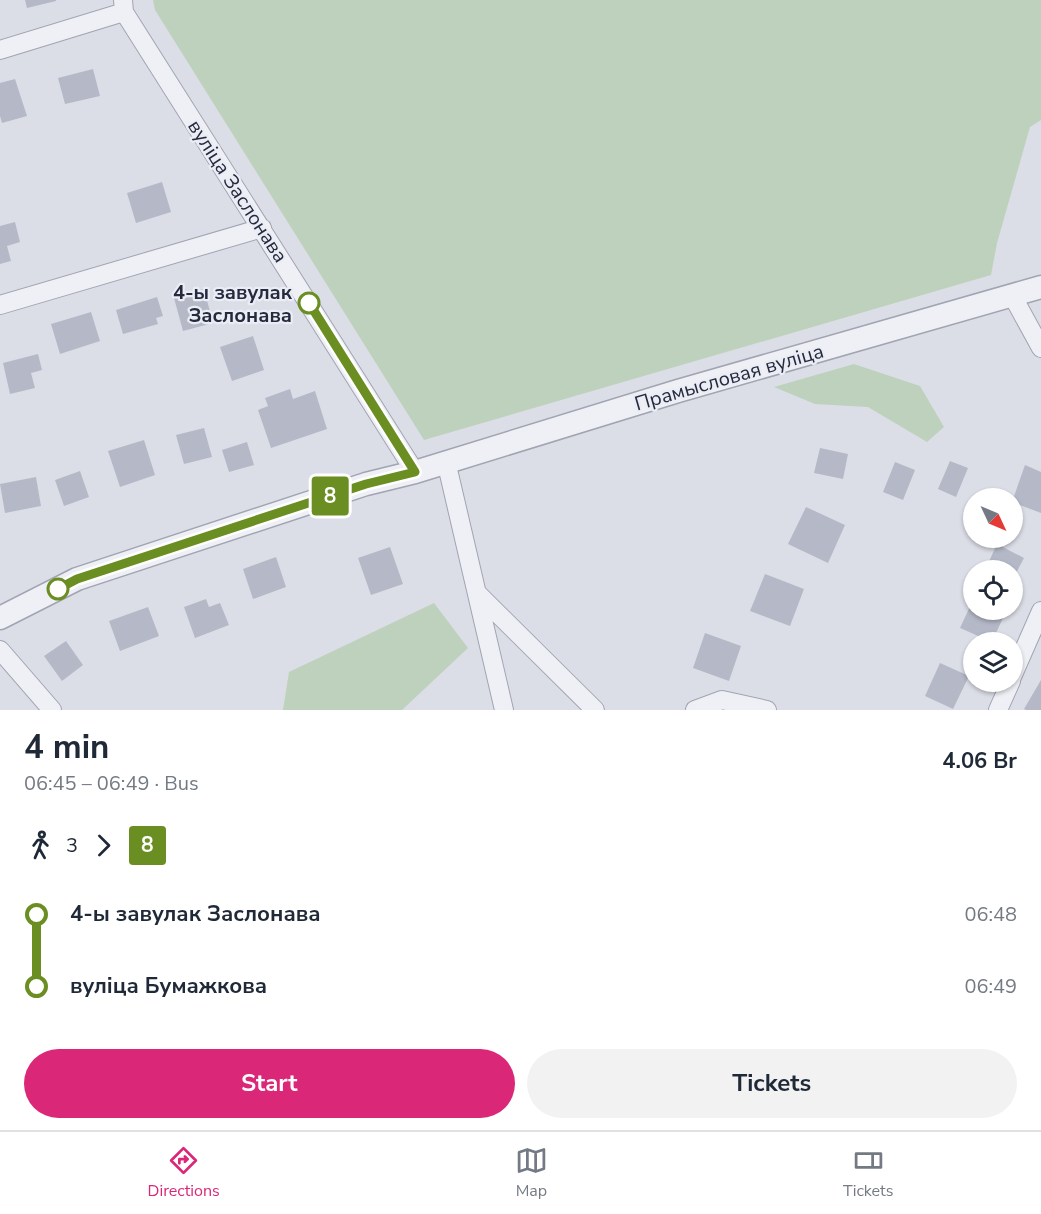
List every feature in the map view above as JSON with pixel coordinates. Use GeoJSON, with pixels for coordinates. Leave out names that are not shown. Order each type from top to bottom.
{"type":"FeatureCollection","features":[{"type":"Feature","properties":{"kind":"street"},"geometry":{"type":"LineString","coordinates":[[0,50],[124,6]]}},
{"type":"Feature","properties":{"kind":"street","name":"вуліца Заслонава"},"geometry":{"type":"LineString","coordinates":[[124,6],[415,472]]}},
{"type":"Feature","properties":{"kind":"street"},"geometry":{"type":"LineString","coordinates":[[0,305],[262,228]]}},
{"type":"Feature","properties":{"kind":"street","name":"Прамысловая вуліца"},"geometry":{"type":"LineString","coordinates":[[0,618],[77,579],[366,484],[415,472],[678,391],[1041,287]]}},
{"type":"Feature","properties":{"kind":"street"},"geometry":{"type":"LineString","coordinates":[[1012,295],[1041,348]]}},
{"type":"Feature","properties":{"kind":"street"},"geometry":{"type":"LineString","coordinates":[[446,461],[504,710]]}},
{"type":"Feature","properties":{"kind":"street"},"geometry":{"type":"LineString","coordinates":[[477,593],[595,710]]}},
{"type":"Feature","properties":{"kind":"street"},"geometry":{"type":"LineString","coordinates":[[1023,652],[1041,611]]}},
{"type":"Feature","properties":{"kind":"street"},"geometry":{"type":"LineString","coordinates":[[0,650],[52,710]]}},
{"type":"Feature","properties":{"kind":"street"},"geometry":{"type":"LineString","coordinates":[[998,710],[1006,692]]}},
{"type":"Feature","properties":{"kind":"street"},"geometry":{"type":"LineString","coordinates":[[695,710],[722,700],[767,710]]}},
{"type":"Feature","properties":{"kind":"green space"},"geometry":{"type":"Polygon","coordinates":[[[153,0],[1041,0],[1041,120],[1030,127],[997,243],[991,275],[424,440],[155,10],[153,0]]]}},
{"type":"Feature","properties":{"kind":"green space"},"geometry":{"type":"Polygon","coordinates":[[[854,364],[920,386],[944,427],[927,442],[868,407],[815,404],[774,387],[854,364]]]}},
{"type":"Feature","properties":{"kind":"green space"},"geometry":{"type":"Polygon","coordinates":[[[434,603],[468,648],[402,710],[283,710],[289,672],[434,603]]]}},
{"type":"Feature","properties":{"kind":"building"},"geometry":{"type":"Polygon","coordinates":[[[25,0],[56,0],[56,1],[27,8],[25,0]]]}},
{"type":"Feature","properties":{"kind":"building"},"geometry":{"type":"Polygon","coordinates":[[[93,69],[100,96],[65,104],[58,78],[93,69]]]}},
{"type":"Feature","properties":{"kind":"building"},"geometry":{"type":"Polygon","coordinates":[[[15,79],[27,116],[2,123],[0,83],[15,79]]]}},
{"type":"Feature","properties":{"kind":"building"},"geometry":{"type":"Polygon","coordinates":[[[162,182],[171,212],[136,223],[127,193],[162,182]]]}},
{"type":"Feature","properties":{"kind":"building"},"geometry":{"type":"Polygon","coordinates":[[[15,222],[20,242],[7,246],[11,261],[0,264],[0,226],[15,222]]]}},
{"type":"Feature","properties":{"kind":"building"},"geometry":{"type":"Polygon","coordinates":[[[204,289],[213,323],[183,331],[174,298],[204,289]]]}},
{"type":"Feature","properties":{"kind":"building"},"geometry":{"type":"Polygon","coordinates":[[[157,297],[163,316],[156,318],[158,324],[123,334],[116,310],[157,297]]]}},
{"type":"Feature","properties":{"kind":"building"},"geometry":{"type":"Polygon","coordinates":[[[91,312],[100,341],[60,354],[51,324],[91,312]]]}},
{"type":"Feature","properties":{"kind":"building"},"geometry":{"type":"Polygon","coordinates":[[[253,336],[264,370],[232,381],[220,347],[253,336]]]}},
{"type":"Feature","properties":{"kind":"building"},"geometry":{"type":"Polygon","coordinates":[[[38,354],[42,370],[31,373],[35,388],[10,394],[3,363],[38,354]]]}},
{"type":"Feature","properties":{"kind":"building"},"geometry":{"type":"Polygon","coordinates":[[[290,389],[293,399],[315,391],[327,429],[271,448],[258,410],[268,406],[265,398],[290,389]]]}},
{"type":"Feature","properties":{"kind":"building"},"geometry":{"type":"Polygon","coordinates":[[[204,428],[212,457],[184,464],[176,435],[204,428]]]}},
{"type":"Feature","properties":{"kind":"building"},"geometry":{"type":"Polygon","coordinates":[[[144,440],[155,475],[120,487],[108,451],[144,440]]]}},
{"type":"Feature","properties":{"kind":"building"},"geometry":{"type":"Polygon","coordinates":[[[247,442],[254,465],[229,472],[222,450],[247,442]]]}},
{"type":"Feature","properties":{"kind":"building"},"geometry":{"type":"Polygon","coordinates":[[[820,448],[848,454],[843,479],[814,473],[820,448]]]}},
{"type":"Feature","properties":{"kind":"building"},"geometry":{"type":"Polygon","coordinates":[[[950,461],[968,468],[956,497],[938,489],[950,461]]]}},
{"type":"Feature","properties":{"kind":"building"},"geometry":{"type":"Polygon","coordinates":[[[895,462],[915,470],[903,500],[883,492],[895,462]]]}},
{"type":"Feature","properties":{"kind":"building"},"geometry":{"type":"Polygon","coordinates":[[[1025,465],[1041,472],[1041,513],[1023,506],[1023,488],[1017,488],[1025,465]]]}},
{"type":"Feature","properties":{"kind":"building"},"geometry":{"type":"Polygon","coordinates":[[[80,471],[89,497],[64,506],[55,480],[80,471]]]}},
{"type":"Feature","properties":{"kind":"building"},"geometry":{"type":"Polygon","coordinates":[[[36,477],[41,506],[5,513],[0,484],[36,477]]]}},
{"type":"Feature","properties":{"kind":"building"},"geometry":{"type":"Polygon","coordinates":[[[806,507],[845,525],[828,563],[788,544],[806,507]]]}},
{"type":"Feature","properties":{"kind":"building"},"geometry":{"type":"Polygon","coordinates":[[[390,547],[403,584],[371,595],[358,558],[390,547]]]}},
{"type":"Feature","properties":{"kind":"building"},"geometry":{"type":"Polygon","coordinates":[[[995,548],[1005,548],[1024,558],[1023,560],[990,560],[995,548]]]}},
{"type":"Feature","properties":{"kind":"building"},"geometry":{"type":"Polygon","coordinates":[[[276,557],[286,587],[253,599],[243,569],[276,557]]]}},
{"type":"Feature","properties":{"kind":"building"},"geometry":{"type":"Polygon","coordinates":[[[765,574],[804,589],[790,626],[750,611],[765,574]]]}},
{"type":"Feature","properties":{"kind":"building"},"geometry":{"type":"Polygon","coordinates":[[[206,599],[209,607],[220,603],[229,625],[195,638],[184,607],[206,599]]]}},
{"type":"Feature","properties":{"kind":"building"},"geometry":{"type":"Polygon","coordinates":[[[148,607],[159,636],[120,651],[109,621],[148,607]]]}},
{"type":"Feature","properties":{"kind":"building"},"geometry":{"type":"Polygon","coordinates":[[[964,620],[1002,620],[997,632],[969,632],[960,628],[964,620]]]}},
{"type":"Feature","properties":{"kind":"building"},"geometry":{"type":"Polygon","coordinates":[[[705,633],[741,646],[729,681],[693,668],[705,633]]]}},
{"type":"Feature","properties":{"kind":"building"},"geometry":{"type":"Polygon","coordinates":[[[66,641],[83,665],[62,681],[44,656],[66,641]]]}},
{"type":"Feature","properties":{"kind":"building"},"geometry":{"type":"Polygon","coordinates":[[[940,663],[963,673],[963,688],[953,709],[925,696],[940,663]]]}},
{"type":"Feature","properties":{"kind":"building"},"geometry":{"type":"Polygon","coordinates":[[[1041,680],[1041,710],[1024,709],[1041,680]]]}},
{"type":"Feature","properties":{"kind":"bus line","name":"8"},"geometry":{"type":"LineString","coordinates":[[58,589],[77,579],[366,484],[415,472],[309,303]]}},
{"type":"Feature","properties":{"kind":"place","name":"4-ы завулак Заслонава"},"geometry":{"type":"Point","coordinates":[309,303]}}]}
